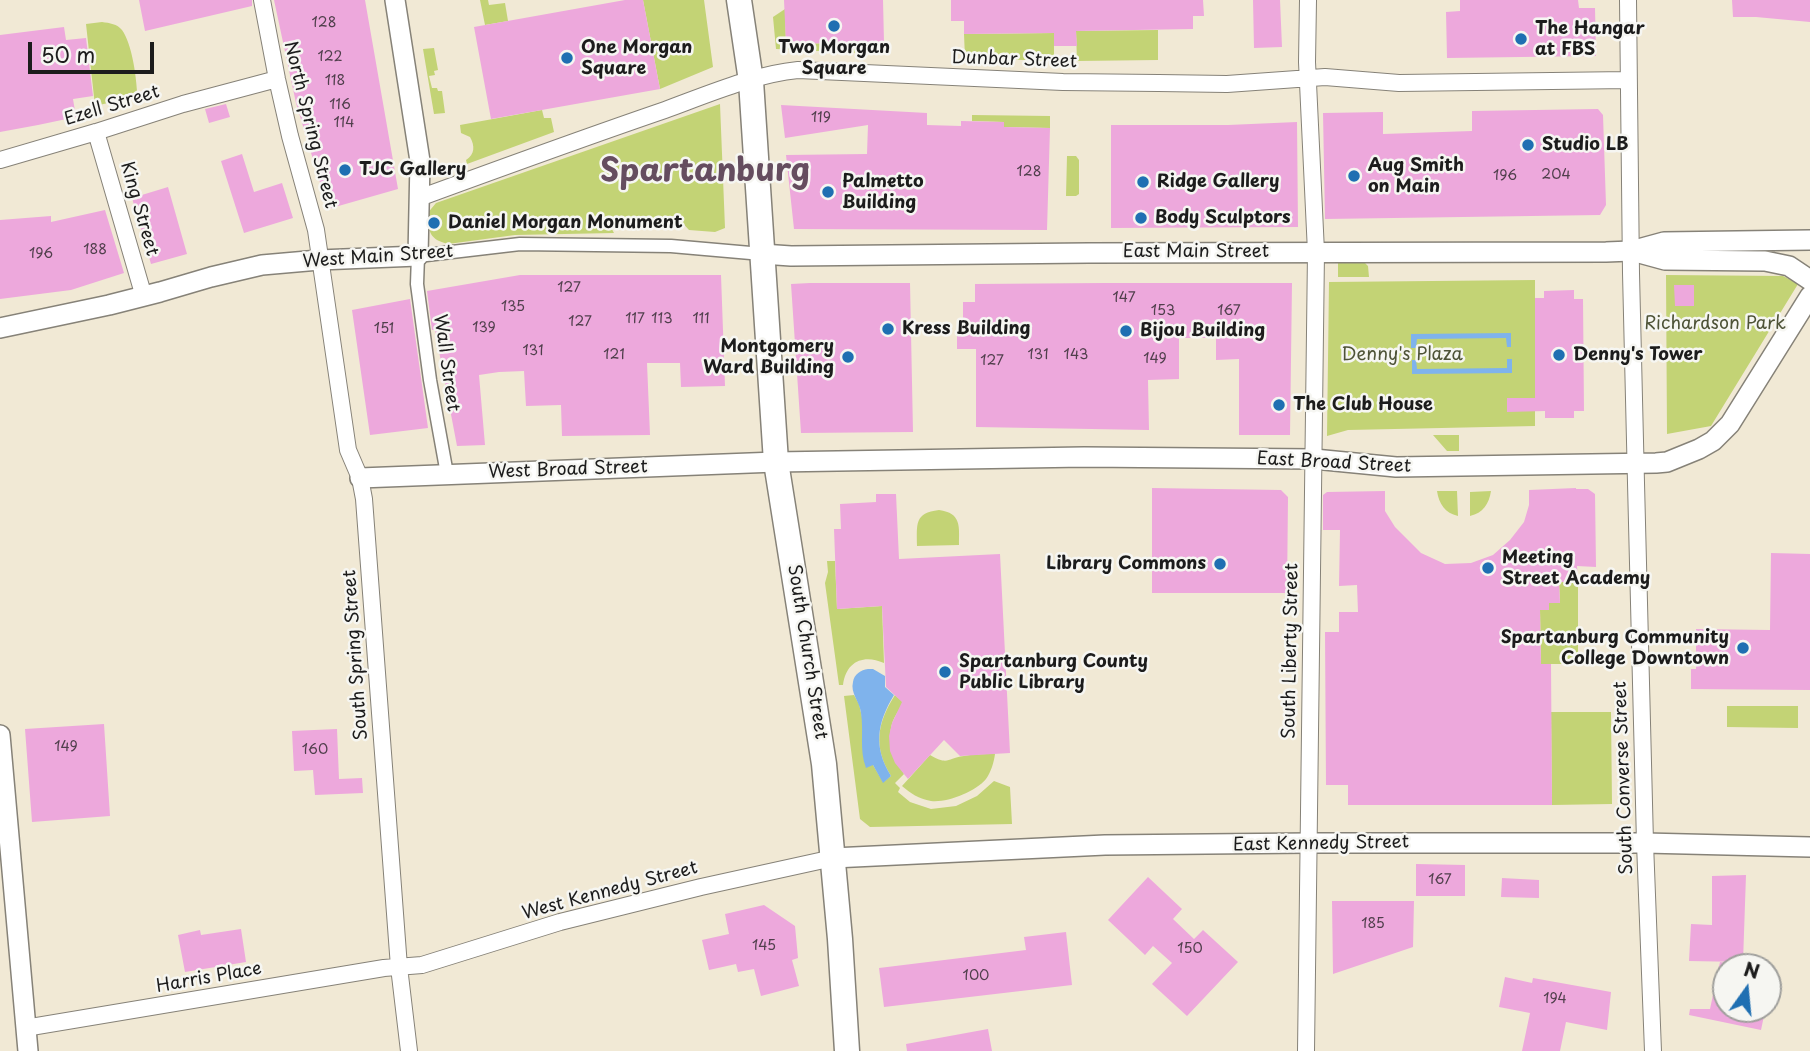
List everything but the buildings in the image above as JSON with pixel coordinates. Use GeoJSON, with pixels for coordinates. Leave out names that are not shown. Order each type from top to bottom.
{"type":"FeatureCollection","features":[{"type":"Feature","properties":{"kind":"main road","name":"South Church Street"},"geometry":{"type":"LineString","coordinates":[[739,0],[751,81],[776,462],[824,764],[847,1051]]}},
{"type":"Feature","properties":{"kind":"street","name":"North Spring Street"},"geometry":{"type":"LineString","coordinates":[[262,0],[290,136],[316,230],[319,260]]}},
{"type":"Feature","properties":{"kind":"street"},"geometry":{"type":"LineString","coordinates":[[395,0],[420,161],[418,256]]}},
{"type":"Feature","properties":{"kind":"street","name":"South Liberty Street"},"geometry":{"type":"LineString","coordinates":[[1306,1051],[1316,252],[1308,78],[1308,0]]}},
{"type":"Feature","properties":{"kind":"street","name":"South Converse Street"},"geometry":{"type":"LineString","coordinates":[[1628,0],[1645,843],[1653,1051]]}},
{"type":"Feature","properties":{"kind":"street","name":"Dunbar Street"},"geometry":{"type":"LineString","coordinates":[[419,198],[751,81],[798,70],[1063,82],[1227,84],[1325,77],[1399,83],[1628,80]]}},
{"type":"Feature","properties":{"kind":"street","name":"Ezell Street"},"geometry":{"type":"LineString","coordinates":[[0,160],[183,104],[277,79]]}},
{"type":"Feature","properties":{"kind":"street","name":"King Street"},"geometry":{"type":"LineString","coordinates":[[96,132],[144,297]]}},
{"type":"Feature","properties":{"kind":"street","name":"East Main Street"},"geometry":{"type":"LineString","coordinates":[[1631,251],[1664,242],[1810,240]]}},
{"type":"Feature","properties":{"kind":"street","name":"West Main Street"},"geometry":{"type":"LineString","coordinates":[[0,328],[144,297],[211,276],[262,265],[418,256],[533,244],[671,246],[762,254]]}},
{"type":"Feature","properties":{"kind":"street","name":"East Main Street"},"geometry":{"type":"LineString","coordinates":[[762,254],[791,256],[1631,251],[1665,260],[1765,261],[1789,266],[1810,280]]}},
{"type":"Feature","properties":{"kind":"street","name":"Wall Street"},"geometry":{"type":"LineString","coordinates":[[418,256],[417,284],[430,380],[447,474]]}},
{"type":"Feature","properties":{"kind":"street","name":"South Spring Street"},"geometry":{"type":"LineString","coordinates":[[319,260],[348,450],[360,478],[364,499],[399,967],[409,1051]]}},
{"type":"Feature","properties":{"kind":"street","name":"East Broad Street"},"geometry":{"type":"LineString","coordinates":[[776,462],[1084,457],[1314,459],[1396,467],[1668,462],[1713,441],[1737,415],[1810,296]]}},
{"type":"Feature","properties":{"kind":"street","name":"West Broad Street"},"geometry":{"type":"LineString","coordinates":[[360,478],[382,475],[776,462]]}},
{"type":"Feature","properties":{"kind":"street"},"geometry":{"type":"LineString","coordinates":[[0,736],[28,1051]]}},
{"type":"Feature","properties":{"kind":"street","name":"East Kennedy Street"},"geometry":{"type":"LineString","coordinates":[[833,858],[1105,845],[1645,843],[1810,847]]}},
{"type":"Feature","properties":{"kind":"street","name":"West Kennedy Street"},"geometry":{"type":"LineString","coordinates":[[399,967],[422,965],[560,922],[833,858]]}},
{"type":"Feature","properties":{"kind":"street","name":"Harris Place"},"geometry":{"type":"LineString","coordinates":[[25,1028],[399,967]]}},
{"type":"Feature","properties":{"kind":"green space"},"geometry":{"type":"Polygon","coordinates":[[[480,0],[488,0],[489,5],[505,3],[508,21],[485,25],[480,0]]]}},
{"type":"Feature","properties":{"kind":"green space"},"geometry":{"type":"Polygon","coordinates":[[[643,0],[704,0],[713,67],[660,89],[643,0]]]}},
{"type":"Feature","properties":{"kind":"green space"},"geometry":{"type":"Polygon","coordinates":[[[785,9],[786,44],[884,42],[884,54],[776,49],[773,17],[785,9]]]}},
{"type":"Feature","properties":{"kind":"green space"},"geometry":{"type":"Polygon","coordinates":[[[111,23],[122,30],[133,60],[137,91],[125,99],[95,106],[86,24],[111,23]]]}},
{"type":"Feature","properties":{"kind":"green space"},"geometry":{"type":"Polygon","coordinates":[[[1158,30],[1158,60],[1077,61],[1076,31],[1158,30]]]}},
{"type":"Feature","properties":{"kind":"green space"},"geometry":{"type":"Polygon","coordinates":[[[1054,33],[1054,61],[965,58],[964,34],[1054,33]]]}},
{"type":"Feature","properties":{"kind":"green space"},"geometry":{"type":"Polygon","coordinates":[[[434,48],[438,70],[434,71],[435,75],[429,76],[432,88],[442,91],[445,113],[434,114],[423,49],[434,48]]]}},
{"type":"Feature","properties":{"kind":"green space"},"geometry":{"type":"Polygon","coordinates":[[[720,104],[725,228],[715,232],[689,230],[679,219],[607,220],[614,233],[515,235],[448,244],[437,240],[430,231],[426,215],[436,203],[720,104]]]}},
{"type":"Feature","properties":{"kind":"green space"},"geometry":{"type":"Polygon","coordinates":[[[542,110],[544,118],[551,118],[554,132],[467,164],[466,160],[473,152],[473,144],[470,137],[461,133],[460,125],[542,110]]]}},
{"type":"Feature","properties":{"kind":"green space"},"geometry":{"type":"Polygon","coordinates":[[[972,115],[1050,116],[1050,128],[1004,127],[1004,122],[972,121],[972,115]]]}},
{"type":"Feature","properties":{"kind":"green space"},"geometry":{"type":"Polygon","coordinates":[[[1067,156],[1076,156],[1079,160],[1079,194],[1076,196],[1066,196],[1067,156]]]}},
{"type":"Feature","properties":{"kind":"green space"},"geometry":{"type":"Polygon","coordinates":[[[1338,263],[1365,263],[1369,277],[1338,277],[1338,263]]]}},
{"type":"Feature","properties":{"kind":"green space","name":"Richardson Park"},"geometry":{"type":"Polygon","coordinates":[[[1666,275],[1783,276],[1798,284],[1711,426],[1667,434],[1666,275]]]}},
{"type":"Feature","properties":{"kind":"green space","name":"Denny's Plaza"},"geometry":{"type":"Polygon","coordinates":[[[1535,280],[1535,426],[1348,430],[1327,436],[1329,282],[1535,280]]]}},
{"type":"Feature","properties":{"kind":"green space"},"geometry":{"type":"Polygon","coordinates":[[[1433,435],[1459,435],[1459,451],[1447,451],[1433,435]]]}},
{"type":"Feature","properties":{"kind":"green space"},"geometry":{"type":"Polygon","coordinates":[[[1437,491],[1457,491],[1458,516],[1443,507],[1437,491]]]}},
{"type":"Feature","properties":{"kind":"green space"},"geometry":{"type":"Polygon","coordinates":[[[1491,491],[1485,507],[1470,516],[1470,492],[1491,491]]]}},
{"type":"Feature","properties":{"kind":"green space"},"geometry":{"type":"Polygon","coordinates":[[[939,510],[952,514],[958,522],[959,545],[917,546],[921,517],[939,510]]]}},
{"type":"Feature","properties":{"kind":"green space"},"geometry":{"type":"Polygon","coordinates":[[[827,561],[835,561],[837,609],[882,606],[884,663],[870,659],[857,662],[848,670],[843,685],[839,685],[825,583],[827,561]]]}},
{"type":"Feature","properties":{"kind":"green space"},"geometry":{"type":"Polygon","coordinates":[[[1559,582],[1578,582],[1578,664],[1541,664],[1540,610],[1549,610],[1549,603],[1560,603],[1559,582]]]}},
{"type":"Feature","properties":{"kind":"green space"},"geometry":{"type":"Polygon","coordinates":[[[854,695],[859,704],[873,765],[883,782],[891,776],[880,745],[881,725],[895,695],[904,703],[891,730],[893,746],[904,774],[895,783],[900,788],[898,792],[910,802],[931,809],[956,806],[977,796],[994,781],[1010,787],[1012,824],[870,827],[860,819],[844,696],[854,695]]]}},
{"type":"Feature","properties":{"kind":"green space"},"geometry":{"type":"Polygon","coordinates":[[[1727,706],[1798,706],[1798,728],[1727,727],[1727,706]]]}},
{"type":"Feature","properties":{"kind":"green space"},"geometry":{"type":"Polygon","coordinates":[[[1551,712],[1611,712],[1612,804],[1552,805],[1551,712]]]}},
{"type":"Feature","properties":{"kind":"green space"},"geometry":{"type":"Polygon","coordinates":[[[995,754],[986,779],[975,788],[953,798],[927,800],[902,786],[930,755],[945,761],[968,755],[995,754]]]}},
{"type":"Feature","properties":{"kind":"water"},"geometry":{"type":"Polygon","coordinates":[[[1511,333],[1511,347],[1507,347],[1506,338],[1417,339],[1416,348],[1411,348],[1411,334],[1511,333]]]}},
{"type":"Feature","properties":{"kind":"water"},"geometry":{"type":"Polygon","coordinates":[[[1507,359],[1512,359],[1512,373],[1412,374],[1412,360],[1416,360],[1417,369],[1507,368],[1507,359]]]}},
{"type":"Feature","properties":{"kind":"water"},"geometry":{"type":"Polygon","coordinates":[[[868,669],[885,676],[885,687],[894,695],[884,715],[879,735],[881,755],[891,776],[883,783],[873,765],[866,768],[861,713],[853,690],[855,677],[860,671],[868,669]]]}},
{"type":"Feature","properties":{"kind":"place","name":"Two Morgan Square"},"geometry":{"type":"Point","coordinates":[834,26]}},
{"type":"Feature","properties":{"kind":"place","name":"The Hangar at FBS"},"geometry":{"type":"Point","coordinates":[1521,39]}},
{"type":"Feature","properties":{"kind":"place","name":"One Morgan Square"},"geometry":{"type":"Point","coordinates":[567,58]}},
{"type":"Feature","properties":{"kind":"place","name":"Studio LB"},"geometry":{"type":"Point","coordinates":[1528,145]}},
{"type":"Feature","properties":{"kind":"place","name":"TJC Gallery"},"geometry":{"type":"Point","coordinates":[345,170]}},
{"type":"Feature","properties":{"kind":"place","name":"Aug Smith on Main"},"geometry":{"type":"Point","coordinates":[1354,176]}},
{"type":"Feature","properties":{"kind":"place","name":"Ridge Gallery"},"geometry":{"type":"Point","coordinates":[1143,182]}},
{"type":"Feature","properties":{"kind":"place","name":"Palmetto Building"},"geometry":{"type":"Point","coordinates":[828,192]}},
{"type":"Feature","properties":{"kind":"place","name":"Body Sculptors"},"geometry":{"type":"Point","coordinates":[1141,218]}},
{"type":"Feature","properties":{"kind":"place","name":"Daniel Morgan Monument"},"geometry":{"type":"Point","coordinates":[434,223]}},
{"type":"Feature","properties":{"kind":"place","name":"Kress Building"},"geometry":{"type":"Point","coordinates":[888,329]}},
{"type":"Feature","properties":{"kind":"place","name":"Bijou Building"},"geometry":{"type":"Point","coordinates":[1126,331]}},
{"type":"Feature","properties":{"kind":"place","name":"Denny's Tower"},"geometry":{"type":"Point","coordinates":[1559,355]}},
{"type":"Feature","properties":{"kind":"place","name":"Montgomery Ward Building"},"geometry":{"type":"Point","coordinates":[848,357]}},
{"type":"Feature","properties":{"kind":"place","name":"The Club House"},"geometry":{"type":"Point","coordinates":[1279,405]}},
{"type":"Feature","properties":{"kind":"place","name":"Library Commons"},"geometry":{"type":"Point","coordinates":[1220,564]}},
{"type":"Feature","properties":{"kind":"place","name":"Meeting Street Academy"},"geometry":{"type":"Point","coordinates":[1488,568]}},
{"type":"Feature","properties":{"kind":"place","name":"Spartanburg Community College Downtown"},"geometry":{"type":"Point","coordinates":[1743,648]}},
{"type":"Feature","properties":{"kind":"place","name":"Spartanburg County Public Library"},"geometry":{"type":"Point","coordinates":[945,672]}},
{"type":"Feature","properties":{"kind":"district","name":"Spartanburg"},"geometry":{"type":"Point","coordinates":[705,172]}}]}
